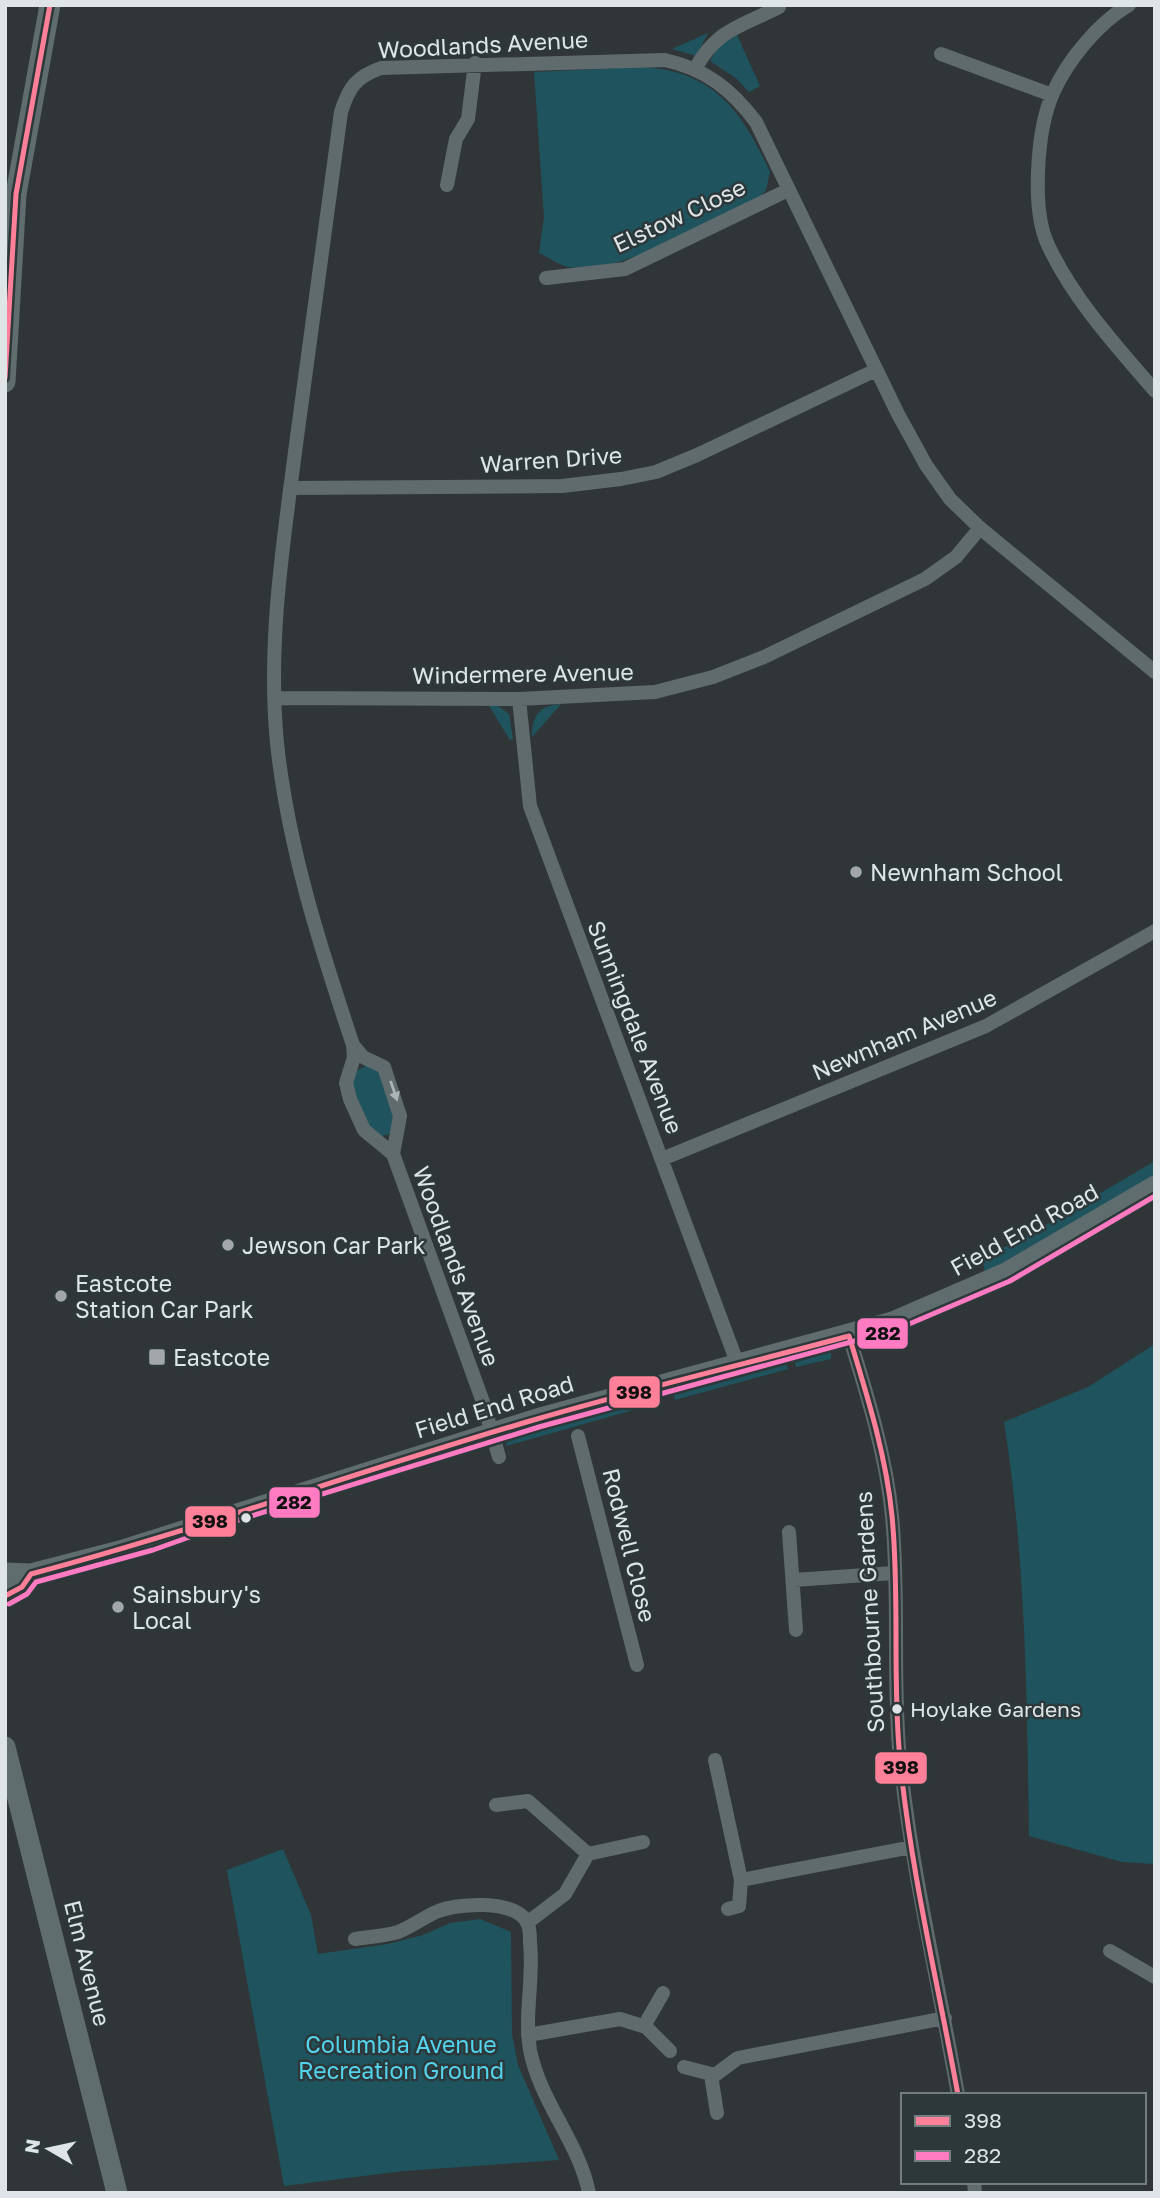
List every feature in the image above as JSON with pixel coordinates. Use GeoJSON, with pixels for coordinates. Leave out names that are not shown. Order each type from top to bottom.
{"type":"FeatureCollection","features":[{"type":"Feature","properties":{"kind":"street"},"geometry":{"type":"LineString","coordinates":[[5,382],[11,194],[50,5]]}},
{"type":"Feature","properties":{"kind":"street"},"geometry":{"type":"LineString","coordinates":[[1129,5],[1117,12],[1088,43],[1064,73],[1052,95],[1038,174],[1047,244],[1090,313],[1148,379],[1155,391]]}},
{"type":"Feature","properties":{"kind":"street"},"geometry":{"type":"LineString","coordinates":[[695,69],[707,47],[720,35],[779,8]]}},
{"type":"Feature","properties":{"kind":"street"},"geometry":{"type":"LineString","coordinates":[[941,54],[1052,95]]}},
{"type":"Feature","properties":{"kind":"street","name":"Woodlands Avenue"},"geometry":{"type":"LineString","coordinates":[[393,1154],[364,1130],[350,1099],[346,1083],[354,1057],[353,1045],[307,905],[293,843],[277,741],[275,624],[290,488],[341,112],[349,86],[364,74],[381,68],[665,60],[695,69],[719,82],[739,100],[756,122],[876,370],[926,465],[950,499],[980,528],[1155,672]]}},
{"type":"Feature","properties":{"kind":"street"},"geometry":{"type":"LineString","coordinates":[[447,185],[456,139],[468,119],[475,64]]}},
{"type":"Feature","properties":{"kind":"street","name":"Elstow Close"},"geometry":{"type":"LineString","coordinates":[[546,278],[625,269],[788,190]]}},
{"type":"Feature","properties":{"kind":"street","name":"Warren Drive"},"geometry":{"type":"LineString","coordinates":[[290,488],[562,486],[621,480],[697,456],[876,370]]}},
{"type":"Feature","properties":{"kind":"street","name":"Windermere Avenue"},"geometry":{"type":"LineString","coordinates":[[276,698],[519,699],[654,692],[713,677],[764,657],[925,579],[956,556],[980,528]]}},
{"type":"Feature","properties":{"kind":"street","name":"Sunningdale Avenue"},"geometry":{"type":"LineString","coordinates":[[519,699],[530,806],[738,1365]]}},
{"type":"Feature","properties":{"kind":"street","name":"Newnham Avenue"},"geometry":{"type":"LineString","coordinates":[[662,1159],[986,1026],[1155,931]]}},
{"type":"Feature","properties":{"kind":"street","name":"Woodlands Avenue"},"geometry":{"type":"LineString","coordinates":[[353,1045],[363,1057],[384,1067],[390,1079],[400,1116],[393,1154],[499,1457]]}},
{"type":"Feature","properties":{"kind":"street","name":"Field End Road"},"geometry":{"type":"LineString","coordinates":[[5,1573],[31,1574],[151,1542],[492,1433],[849,1336],[937,1305],[1006,1273],[1155,1186]]}},
{"type":"Feature","properties":{"kind":"street","name":"Southbourne Gardens"},"geometry":{"type":"LineString","coordinates":[[849,1336],[882,1458],[892,1516],[895,1695],[912,1847],[958,2093]]}},
{"type":"Feature","properties":{"kind":"street","name":"Rodwell Close"},"geometry":{"type":"LineString","coordinates":[[578,1436],[637,1665]]}},
{"type":"Feature","properties":{"kind":"street"},"geometry":{"type":"LineString","coordinates":[[789,1532],[796,1630]]}},
{"type":"Feature","properties":{"kind":"street"},"geometry":{"type":"LineString","coordinates":[[794,1580],[894,1573]]}},
{"type":"Feature","properties":{"kind":"street","name":"Field End Road"},"geometry":{"type":"LineString","coordinates":[[5,1596],[22,1587],[31,1574]]}},
{"type":"Feature","properties":{"kind":"street","name":"Elm Avenue"},"geometry":{"type":"LineString","coordinates":[[5,1747],[117,2193]]}},
{"type":"Feature","properties":{"kind":"street"},"geometry":{"type":"LineString","coordinates":[[715,1760],[741,1880],[739,1906],[728,1909]]}},
{"type":"Feature","properties":{"kind":"street"},"geometry":{"type":"LineString","coordinates":[[496,1805],[528,1801],[588,1854]]}},
{"type":"Feature","properties":{"kind":"street"},"geometry":{"type":"LineString","coordinates":[[527,1923],[565,1894],[588,1854],[643,1842]]}},
{"type":"Feature","properties":{"kind":"street"},"geometry":{"type":"LineString","coordinates":[[741,1880],[912,1847]]}},
{"type":"Feature","properties":{"kind":"street"},"geometry":{"type":"LineString","coordinates":[[355,1939],[398,1932],[438,1911],[455,1907],[506,1908],[527,1923],[531,1947],[527,2000],[528,2035],[542,2089],[582,2169],[589,2193]]}},
{"type":"Feature","properties":{"kind":"street"},"geometry":{"type":"LineString","coordinates":[[1110,1951],[1155,1977]]}},
{"type":"Feature","properties":{"kind":"street"},"geometry":{"type":"LineString","coordinates":[[644,2026],[663,1993]]}},
{"type":"Feature","properties":{"kind":"street"},"geometry":{"type":"LineString","coordinates":[[684,2067],[715,2075],[738,2058],[944,2018]]}},
{"type":"Feature","properties":{"kind":"street"},"geometry":{"type":"LineString","coordinates":[[528,2035],[620,2019],[644,2026],[670,2051]]}},
{"type":"Feature","properties":{"kind":"street"},"geometry":{"type":"LineString","coordinates":[[711,2075],[717,2113]]}},
{"type":"Feature","properties":{"kind":"green space"},"geometry":{"type":"Polygon","coordinates":[[[708,33],[696,56],[672,49],[708,33]]]}},
{"type":"Feature","properties":{"kind":"green space"},"geometry":{"type":"Polygon","coordinates":[[[737,35],[760,86],[749,92],[736,78],[710,61],[718,47],[737,35]]]}},
{"type":"Feature","properties":{"kind":"green space"},"geometry":{"type":"Polygon","coordinates":[[[641,67],[688,76],[722,98],[736,113],[760,150],[770,172],[766,190],[760,197],[639,255],[589,268],[565,266],[539,253],[544,217],[534,72],[641,67]]]}},
{"type":"Feature","properties":{"kind":"green space"},"geometry":{"type":"Polygon","coordinates":[[[488,704],[498,706],[509,714],[513,739],[510,740],[488,704]]]}},
{"type":"Feature","properties":{"kind":"green space"},"geometry":{"type":"Polygon","coordinates":[[[561,704],[532,737],[533,723],[538,713],[547,707],[561,704]]]}},
{"type":"Feature","properties":{"kind":"green space"},"geometry":{"type":"Polygon","coordinates":[[[369,1064],[380,1068],[393,1109],[394,1118],[389,1134],[382,1136],[363,1124],[350,1081],[354,1072],[369,1064]]]}},
{"type":"Feature","properties":{"kind":"green space"},"geometry":{"type":"Polygon","coordinates":[[[1155,1161],[1155,1176],[985,1273],[982,1258],[1029,1235],[1155,1161]]]}},
{"type":"Feature","properties":{"kind":"green space"},"geometry":{"type":"Polygon","coordinates":[[[1155,1344],[1155,1864],[1122,1862],[1029,1836],[1021,1577],[1004,1422],[1088,1387],[1155,1344]]]}},
{"type":"Feature","properties":{"kind":"green space"},"geometry":{"type":"Polygon","coordinates":[[[831,1348],[831,1359],[796,1367],[794,1356],[831,1348]]]}},
{"type":"Feature","properties":{"kind":"green space"},"geometry":{"type":"Polygon","coordinates":[[[785,1358],[788,1369],[675,1400],[673,1391],[785,1358]]]}},
{"type":"Feature","properties":{"kind":"green space"},"geometry":{"type":"Polygon","coordinates":[[[651,1398],[651,1405],[506,1446],[507,1441],[651,1398]]]}},
{"type":"Feature","properties":{"kind":"green space","name":"Columbia Avenue Recreation Ground"},"geometry":{"type":"Polygon","coordinates":[[[283,1849],[311,1915],[318,1954],[388,1944],[423,1935],[450,1923],[480,1919],[511,1932],[512,2034],[518,2065],[559,2160],[403,2171],[284,2186],[227,1870],[283,1849]]]}},
{"type":"Feature","properties":{"kind":"transit line","name":"398"},"geometry":{"type":"LineString","coordinates":[[5,378],[16,194],[50,5]]}},
{"type":"Feature","properties":{"kind":"transit line","name":"282"},"geometry":{"type":"LineString","coordinates":[[9,1604],[27,1594],[36,1582],[153,1550],[232,1522],[539,1427],[895,1330],[1010,1281],[1155,1196]]}},
{"type":"Feature","properties":{"kind":"transit line","name":"398"},"geometry":{"type":"LineString","coordinates":[[849,1336],[875,1425],[889,1493],[896,1577],[896,1699],[900,1760],[918,1886],[958,2093]]}},
{"type":"Feature","properties":{"kind":"transit line","name":"398"},"geometry":{"type":"LineString","coordinates":[[5,1596],[22,1587],[31,1574],[158,1538],[537,1419],[849,1336]]}},
{"type":"Feature","properties":{"kind":"place","name":"Newnham School"},"geometry":{"type":"Point","coordinates":[856,872]}},
{"type":"Feature","properties":{"kind":"place","name":"Jewson Car Park"},"geometry":{"type":"Point","coordinates":[228,1245]}},
{"type":"Feature","properties":{"kind":"place","name":"Eastcote Station Car Park"},"geometry":{"type":"Point","coordinates":[61,1296]}},
{"type":"Feature","properties":{"kind":"place","name":"Eastcote"},"geometry":{"type":"Point","coordinates":[157,1357]}},
{"type":"Feature","properties":{"kind":"place","name":"Sainsbury's Local"},"geometry":{"type":"Point","coordinates":[118,1607]}},
{"type":"Feature","properties":{"kind":"place","name":"Hoylake Gardens"},"geometry":{"type":"Point","coordinates":[897,1709]}}]}
